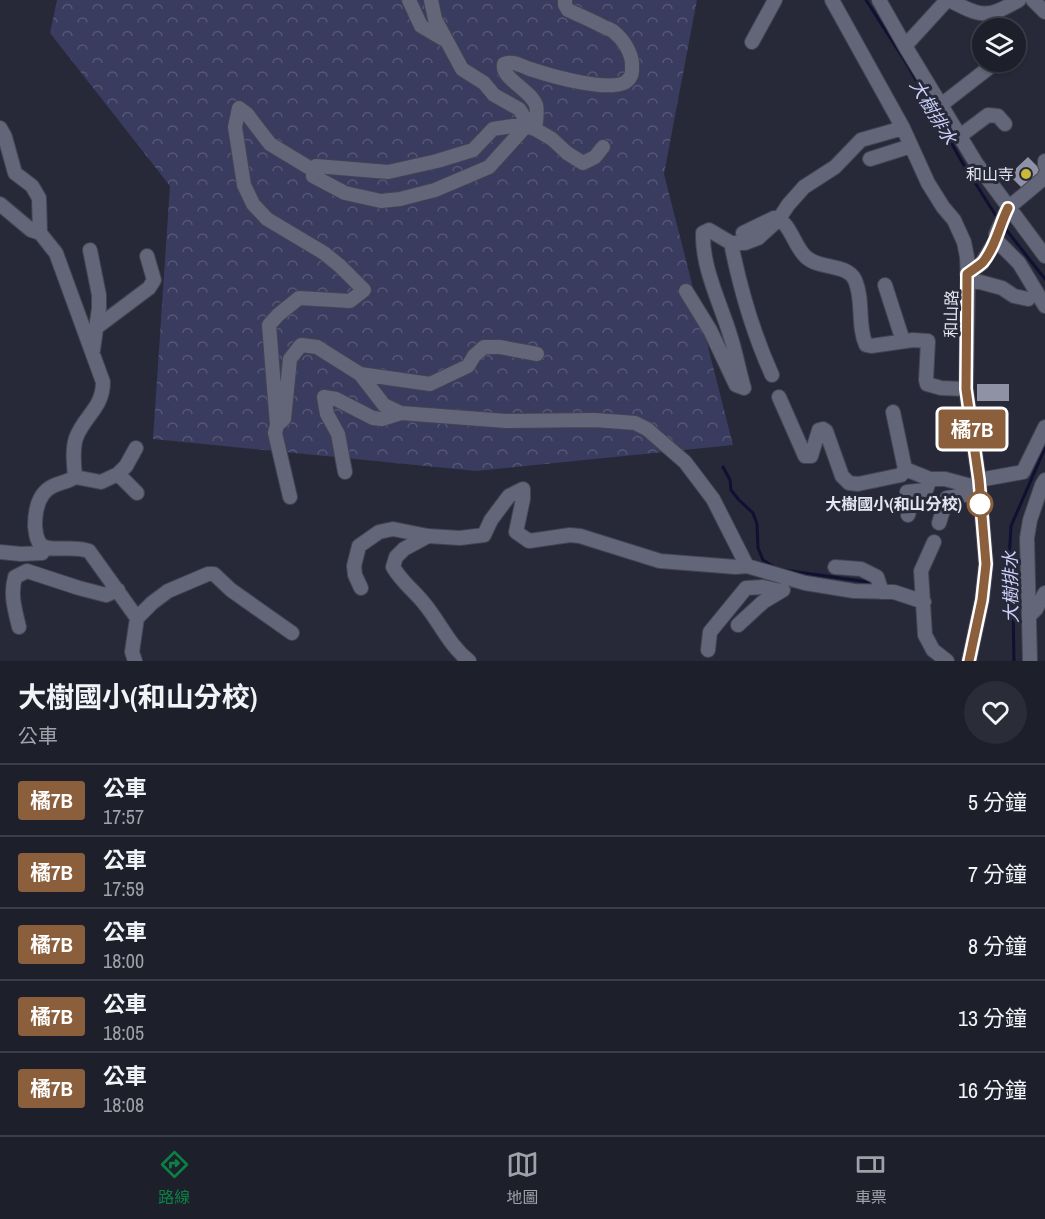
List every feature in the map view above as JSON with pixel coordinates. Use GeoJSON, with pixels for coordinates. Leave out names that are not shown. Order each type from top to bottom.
{"type":"FeatureCollection","features":[{"type":"Feature","properties":{"kind":"street"},"geometry":{"type":"LineString","coordinates":[[409,0],[421,26],[446,40]]}},
{"type":"Feature","properties":{"kind":"street"},"geometry":{"type":"LineString","coordinates":[[431,0],[435,19],[462,69],[484,83],[494,95],[519,109],[530,128]]}},
{"type":"Feature","properties":{"kind":"street"},"geometry":{"type":"LineString","coordinates":[[313,168],[313,176],[345,193],[381,201],[400,199],[435,190],[489,167],[530,128],[537,109],[536,104],[530,95],[506,74],[503,69],[504,64],[513,63],[581,83],[619,86],[627,82],[632,75],[631,58],[627,48],[614,32],[568,10],[565,0]]}},
{"type":"Feature","properties":{"kind":"street"},"geometry":{"type":"LineString","coordinates":[[752,42],[775,0]]}},
{"type":"Feature","properties":{"kind":"street","name":"和山路"},"geometry":{"type":"LineString","coordinates":[[832,0],[903,128],[928,183],[954,220],[964,242],[968,278],[966,389],[986,564],[982,600],[969,661]]}},
{"type":"Feature","properties":{"kind":"street"},"geometry":{"type":"LineString","coordinates":[[879,0],[1006,213],[1045,256]]}},
{"type":"Feature","properties":{"kind":"street"},"geometry":{"type":"LineString","coordinates":[[905,46],[948,0],[979,14],[999,11],[1019,0]]}},
{"type":"Feature","properties":{"kind":"street"},"geometry":{"type":"LineString","coordinates":[[1033,0],[1045,12]]}},
{"type":"Feature","properties":{"kind":"street"},"geometry":{"type":"LineString","coordinates":[[941,105],[983,72]]}},
{"type":"Feature","properties":{"kind":"street"},"geometry":{"type":"LineString","coordinates":[[290,497],[275,433],[277,425],[269,325],[299,298],[350,301],[364,290],[324,253],[267,219],[253,204],[244,185],[237,139],[239,108],[247,114],[270,144],[313,168],[316,166],[388,172],[473,150],[493,129],[530,128],[552,139],[567,153],[583,163],[595,157],[603,147]]}},
{"type":"Feature","properties":{"kind":"street"},"geometry":{"type":"LineString","coordinates":[[960,136],[988,115],[998,116],[1005,124]]}},
{"type":"Feature","properties":{"kind":"street"},"geometry":{"type":"LineString","coordinates":[[0,128],[5,137],[15,173],[32,186],[39,198],[40,232],[56,253],[103,382],[100,400],[80,429],[76,439],[75,477]]}},
{"type":"Feature","properties":{"kind":"street"},"geometry":{"type":"LineString","coordinates":[[686,291],[710,330],[736,385],[744,388],[731,338],[710,275],[703,245],[704,233],[709,230],[731,243],[745,243],[758,238],[779,219],[804,187],[836,167],[861,140],[903,128]]}},
{"type":"Feature","properties":{"kind":"street"},"geometry":{"type":"LineString","coordinates":[[870,159],[911,146]]}},
{"type":"Feature","properties":{"kind":"street"},"geometry":{"type":"LineString","coordinates":[[1028,299],[968,278],[982,263],[1006,213],[1045,175]]}},
{"type":"Feature","properties":{"kind":"street"},"geometry":{"type":"LineString","coordinates":[[0,204],[31,230],[40,232]]}},
{"type":"Feature","properties":{"kind":"street"},"geometry":{"type":"LineString","coordinates":[[743,233],[774,218],[779,219],[785,224],[805,257],[820,265],[846,270],[855,280],[860,297],[863,338],[866,345],[920,339],[928,341],[927,384],[940,388],[966,389]]}},
{"type":"Feature","properties":{"kind":"street"},"geometry":{"type":"LineString","coordinates":[[996,237],[1019,263],[1045,306]]}},
{"type":"Feature","properties":{"kind":"street"},"geometry":{"type":"LineString","coordinates":[[731,243],[738,278],[759,346],[772,375]]}},
{"type":"Feature","properties":{"kind":"street"},"geometry":{"type":"LineString","coordinates":[[90,249],[99,295],[93,352]]}},
{"type":"Feature","properties":{"kind":"street"},"geometry":{"type":"LineString","coordinates":[[97,327],[149,288],[154,279],[147,256]]}},
{"type":"Feature","properties":{"kind":"street"},"geometry":{"type":"LineString","coordinates":[[885,285],[903,341]]}},
{"type":"Feature","properties":{"kind":"street"},"geometry":{"type":"LineString","coordinates":[[277,425],[284,419],[290,359],[301,345],[316,347],[360,374],[384,405],[401,413],[506,421],[595,420],[635,423],[647,429],[685,462],[713,499],[747,566]]}},
{"type":"Feature","properties":{"kind":"street"},"geometry":{"type":"LineString","coordinates":[[360,374],[430,384],[468,366],[474,356],[484,347],[500,347],[537,354]]}},
{"type":"Feature","properties":{"kind":"street"},"geometry":{"type":"LineString","coordinates":[[345,472],[338,434],[327,414],[324,396],[336,399],[373,418],[382,419],[401,413]]}},
{"type":"Feature","properties":{"kind":"street"},"geometry":{"type":"LineString","coordinates":[[778,398],[805,456],[811,456],[819,430],[823,429],[826,431],[842,476],[849,483],[858,484],[901,475],[905,469],[893,412]]}},
{"type":"Feature","properties":{"kind":"street"},"geometry":{"type":"LineString","coordinates":[[947,498],[963,495],[1023,472],[1045,427]]}},
{"type":"Feature","properties":{"kind":"street"},"geometry":{"type":"LineString","coordinates":[[135,661],[132,652],[137,618],[118,590],[89,551],[82,548],[45,547],[39,543],[35,519],[38,502],[52,486],[75,477],[101,482],[118,474],[126,466],[136,448]]}},
{"type":"Feature","properties":{"kind":"street"},"geometry":{"type":"LineString","coordinates":[[905,469],[930,480],[945,479],[979,487]]}},
{"type":"Feature","properties":{"kind":"street"},"geometry":{"type":"LineString","coordinates":[[1023,472],[1043,483],[1030,520],[1027,538],[1030,661]]}},
{"type":"Feature","properties":{"kind":"street"},"geometry":{"type":"LineString","coordinates":[[118,474],[136,493]]}},
{"type":"Feature","properties":{"kind":"street"},"geometry":{"type":"LineString","coordinates":[[908,515],[910,492],[926,490],[930,480]]}},
{"type":"Feature","properties":{"kind":"street"},"geometry":{"type":"LineString","coordinates":[[939,523],[954,481]]}},
{"type":"Feature","properties":{"kind":"street"},"geometry":{"type":"LineString","coordinates":[[361,588],[355,576],[354,566],[359,546],[379,532],[393,529],[428,536],[460,538],[484,535],[491,520],[509,496],[523,489],[516,532],[529,541],[570,534],[660,561],[747,566],[805,583],[854,591],[894,592],[924,602]]}},
{"type":"Feature","properties":{"kind":"street"},"geometry":{"type":"LineString","coordinates":[[428,536],[404,549],[396,557],[393,567],[423,602],[456,651],[469,661]]}},
{"type":"Feature","properties":{"kind":"street"},"geometry":{"type":"LineString","coordinates":[[934,542],[921,571],[925,635],[933,650],[946,661]]}},
{"type":"Feature","properties":{"kind":"street"},"geometry":{"type":"LineString","coordinates":[[0,552],[42,553],[45,547]]}},
{"type":"Feature","properties":{"kind":"street"},"geometry":{"type":"LineString","coordinates":[[835,567],[861,569],[877,577],[882,592]]}},
{"type":"Feature","properties":{"kind":"street"},"geometry":{"type":"LineString","coordinates":[[19,627],[12,586],[15,577],[27,571],[106,595],[118,590]]}},
{"type":"Feature","properties":{"kind":"street"},"geometry":{"type":"LineString","coordinates":[[137,618],[168,591],[208,574],[214,574],[231,590],[292,633]]}},
{"type":"Feature","properties":{"kind":"street"},"geometry":{"type":"LineString","coordinates":[[738,625],[763,602],[781,591],[805,583]]}},
{"type":"Feature","properties":{"kind":"street"},"geometry":{"type":"LineString","coordinates":[[708,650],[710,632],[746,588],[763,587],[781,591]]}},
{"type":"Feature","properties":{"kind":"street"},"geometry":{"type":"LineString","coordinates":[[1029,615],[1036,609],[1045,593]]}},
{"type":"Feature","properties":{"kind":"green space"},"geometry":{"type":"Polygon","coordinates":[[[57,0],[697,0],[664,174],[733,445],[476,471],[153,439],[170,186],[50,33],[57,0]]]}},
{"type":"Feature","properties":{"kind":"building","name":"和山寺"},"geometry":{"type":"Polygon","coordinates":[[[1028,157],[1043,172],[1025,191],[1009,175],[1028,157]]]}},
{"type":"Feature","properties":{"kind":"building"},"geometry":{"type":"Polygon","coordinates":[[[977,384],[1009,384],[1009,401],[977,401],[977,384]]]}},
{"type":"Feature","properties":{"kind":"waterway","name":"大樹排水"},"geometry":{"type":"LineString","coordinates":[[866,0],[907,64],[962,162],[998,219]]}},
{"type":"Feature","properties":{"kind":"waterway","name":"大樹排水"},"geometry":{"type":"LineString","coordinates":[[1004,227],[1045,279]]}},
{"type":"Feature","properties":{"kind":"waterway","name":"大樹排水"},"geometry":{"type":"LineString","coordinates":[[1014,661],[1013,606],[1008,577],[1011,526],[1045,448]]}},
{"type":"Feature","properties":{"kind":"waterway"},"geometry":{"type":"LineString","coordinates":[[723,467],[730,480],[731,490],[753,513],[757,524],[758,548],[763,560],[777,569],[875,583]]}},
{"type":"Feature","properties":{"kind":"bus line","name":"橘7B"},"geometry":{"type":"LineString","coordinates":[[969,661],[982,600],[986,551],[966,389],[967,274],[982,263],[996,240],[996,234],[1008,208]]}},
{"type":"Feature","properties":{"kind":"place","name":"和山寺"},"geometry":{"type":"Point","coordinates":[1026,174]}},
{"type":"Feature","properties":{"kind":"place","name":"大樹國小(和山分校)"},"geometry":{"type":"Point","coordinates":[980,504]}}]}
